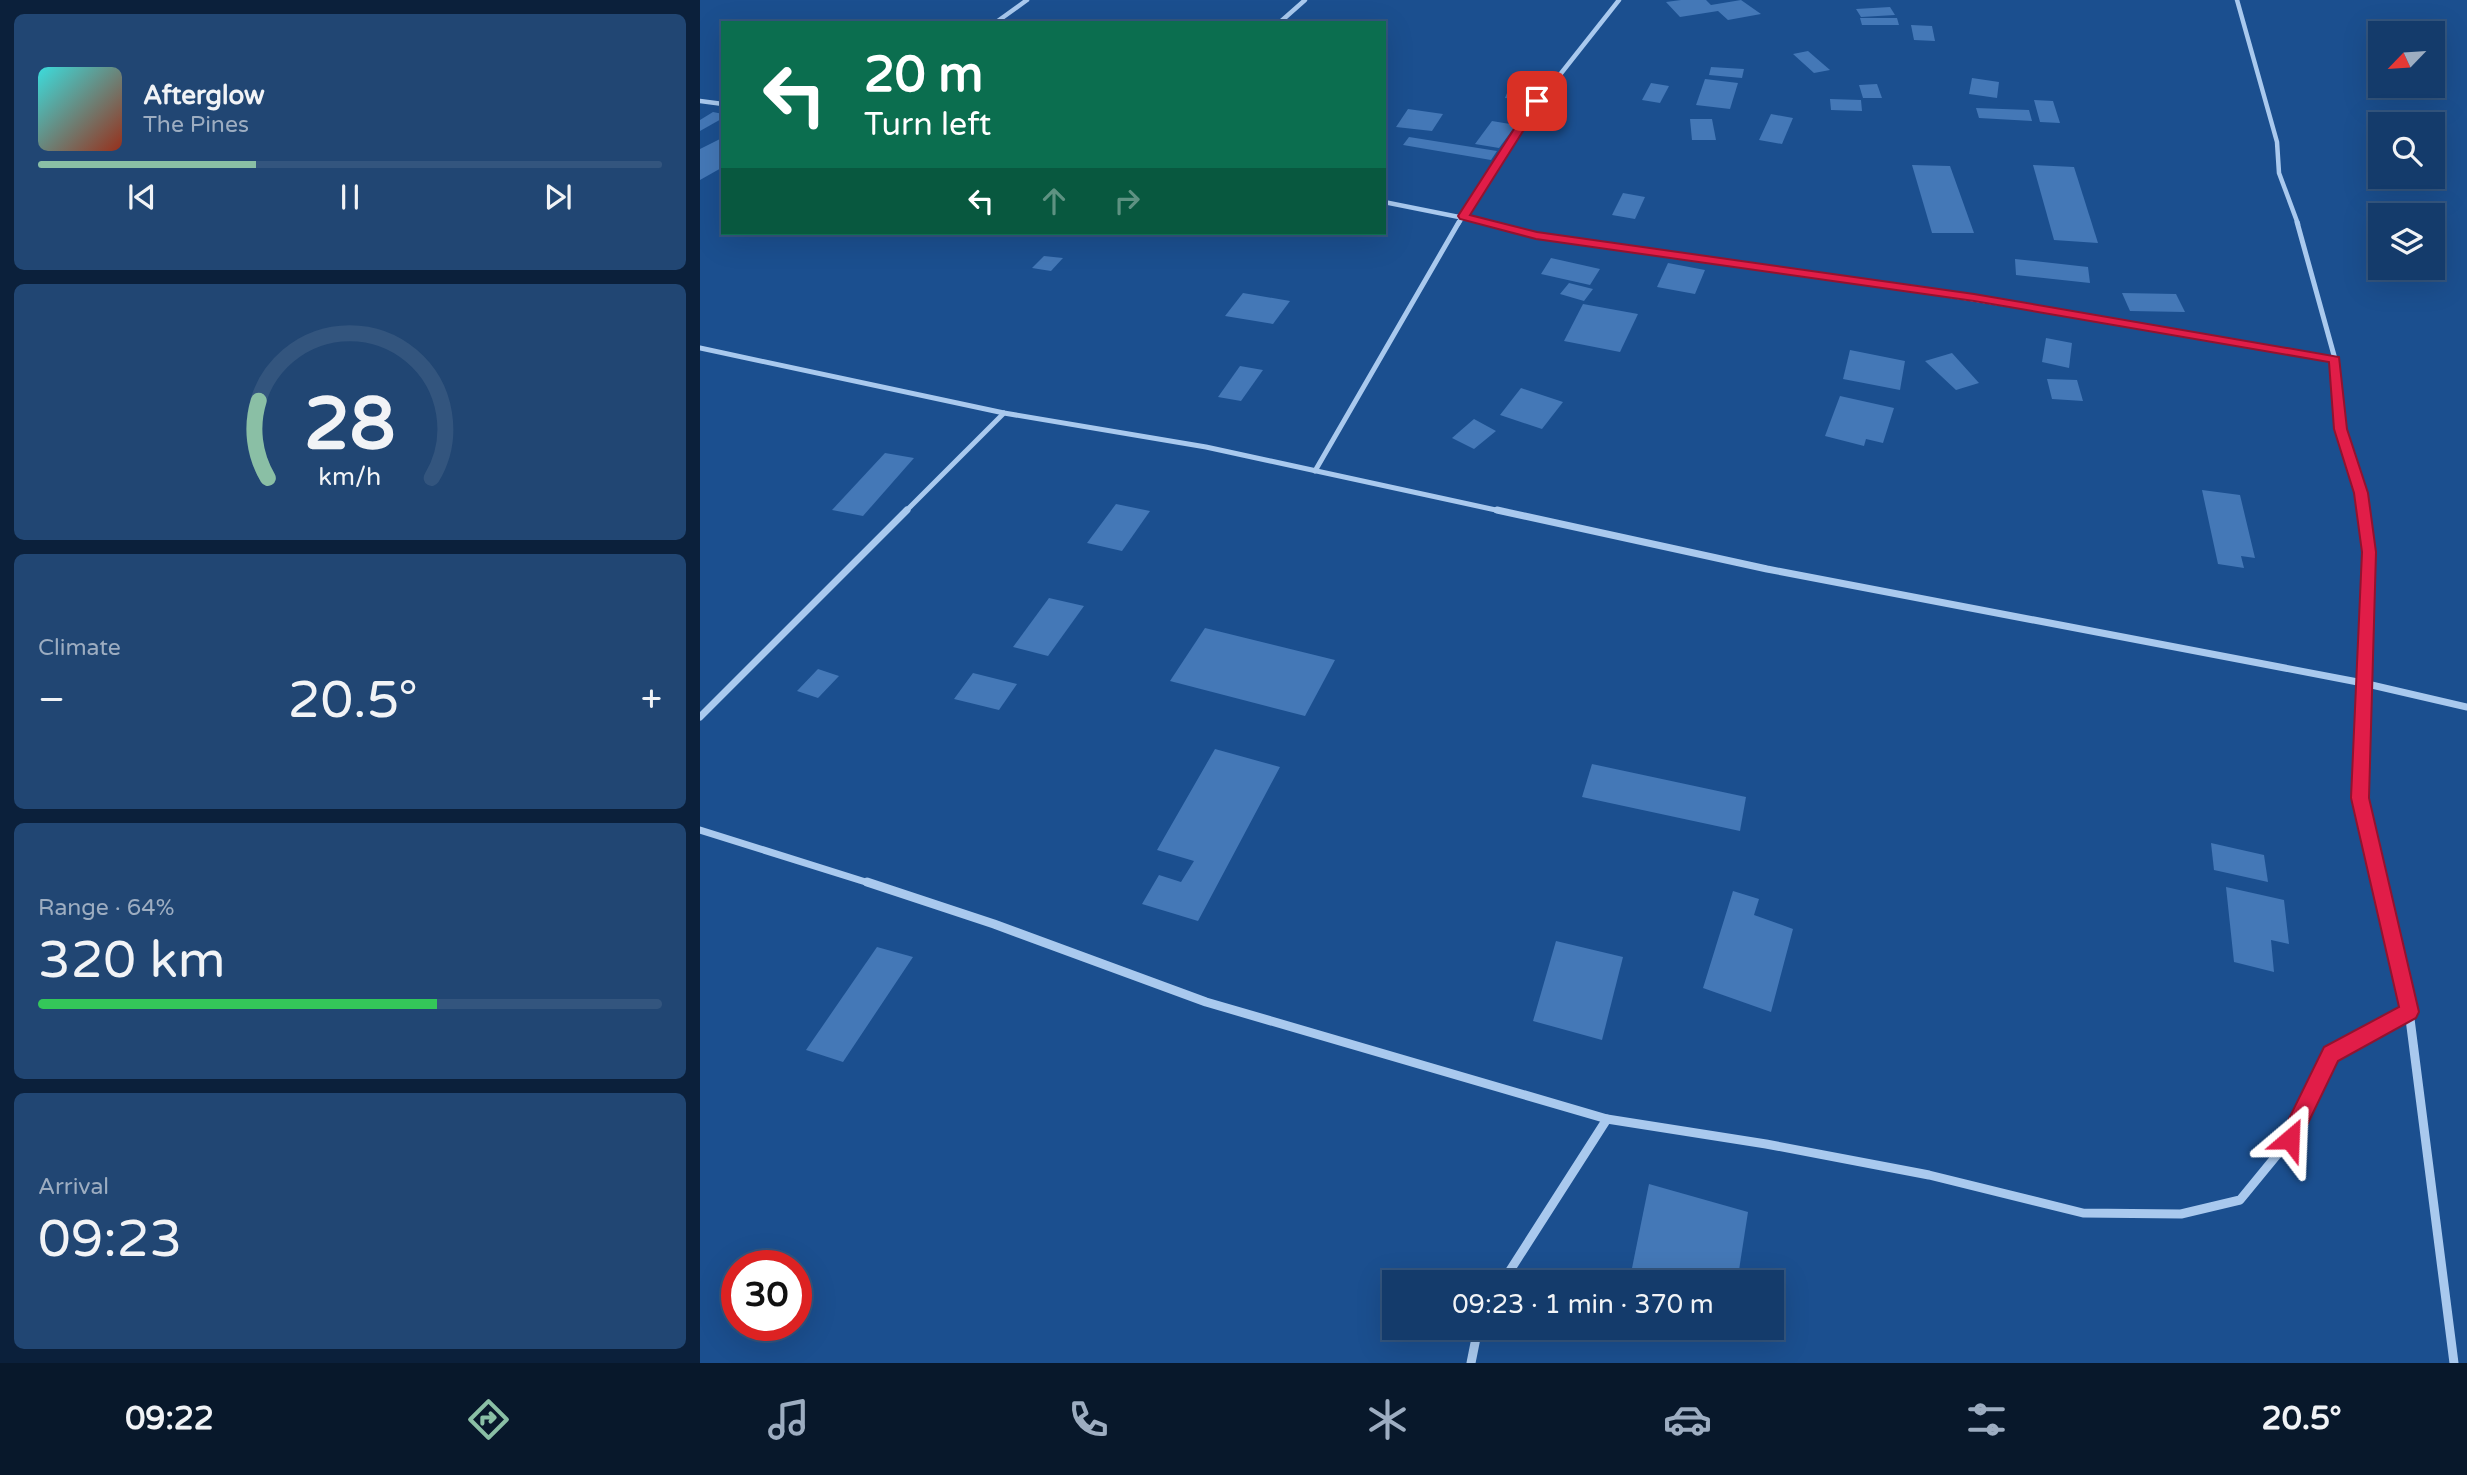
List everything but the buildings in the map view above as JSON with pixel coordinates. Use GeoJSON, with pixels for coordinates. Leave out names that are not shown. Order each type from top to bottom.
{"type":"FeatureCollection","features":[{"type":"Feature","properties":{"kind":"street"},"geometry":{"type":"LineString","coordinates":[[998,21],[1027,0]]}},
{"type":"Feature","properties":{"kind":"street"},"geometry":{"type":"LineString","coordinates":[[1281,21],[1305,0]]}},
{"type":"Feature","properties":{"kind":"street"},"geometry":{"type":"LineString","coordinates":[[1315,471],[1464,216],[1537,101],[1619,0]]}},
{"type":"Feature","properties":{"kind":"street"},"geometry":{"type":"LineString","coordinates":[[2237,0],[2277,142],[2279,173],[2318,287],[2335,359],[2340,429],[2361,493],[2369,552],[2360,798],[2409,1012],[2454,1363]]}},
{"type":"Feature","properties":{"kind":"street"},"geometry":{"type":"LineString","coordinates":[[700,101],[721,104]]}},
{"type":"Feature","properties":{"kind":"street"},"geometry":{"type":"LineString","coordinates":[[1386,202],[1464,216],[1536,235],[1974,298],[2335,359]]}},
{"type":"Feature","properties":{"kind":"street"},"geometry":{"type":"LineString","coordinates":[[700,348],[1004,413],[1206,447],[1767,569],[2363,683],[2467,708]]}},
{"type":"Feature","properties":{"kind":"street"},"geometry":{"type":"LineString","coordinates":[[700,717],[1004,413]]}},
{"type":"Feature","properties":{"kind":"street"},"geometry":{"type":"LineString","coordinates":[[700,830],[754,845],[994,924],[1206,1002],[1608,1119],[1753,1142],[1930,1175],[2083,1213],[2181,1214],[2240,1200],[2290,1139],[2331,1054],[2409,1012]]}},
{"type":"Feature","properties":{"kind":"street"},"geometry":{"type":"LineString","coordinates":[[1510,1270],[1608,1119]]}},
{"type":"Feature","properties":{"kind":"street"},"geometry":{"type":"LineString","coordinates":[[1471,1363],[1476,1340]]}},
{"type":"Feature","properties":{"kind":"route"},"geometry":{"type":"LineString","coordinates":[[1537,101],[1464,216],[1536,235],[1870,281],[2105,318],[2335,359],[2340,429],[2361,493],[2369,552],[2360,798],[2386,902],[2409,1012],[2331,1054],[2290,1139]]}}]}
